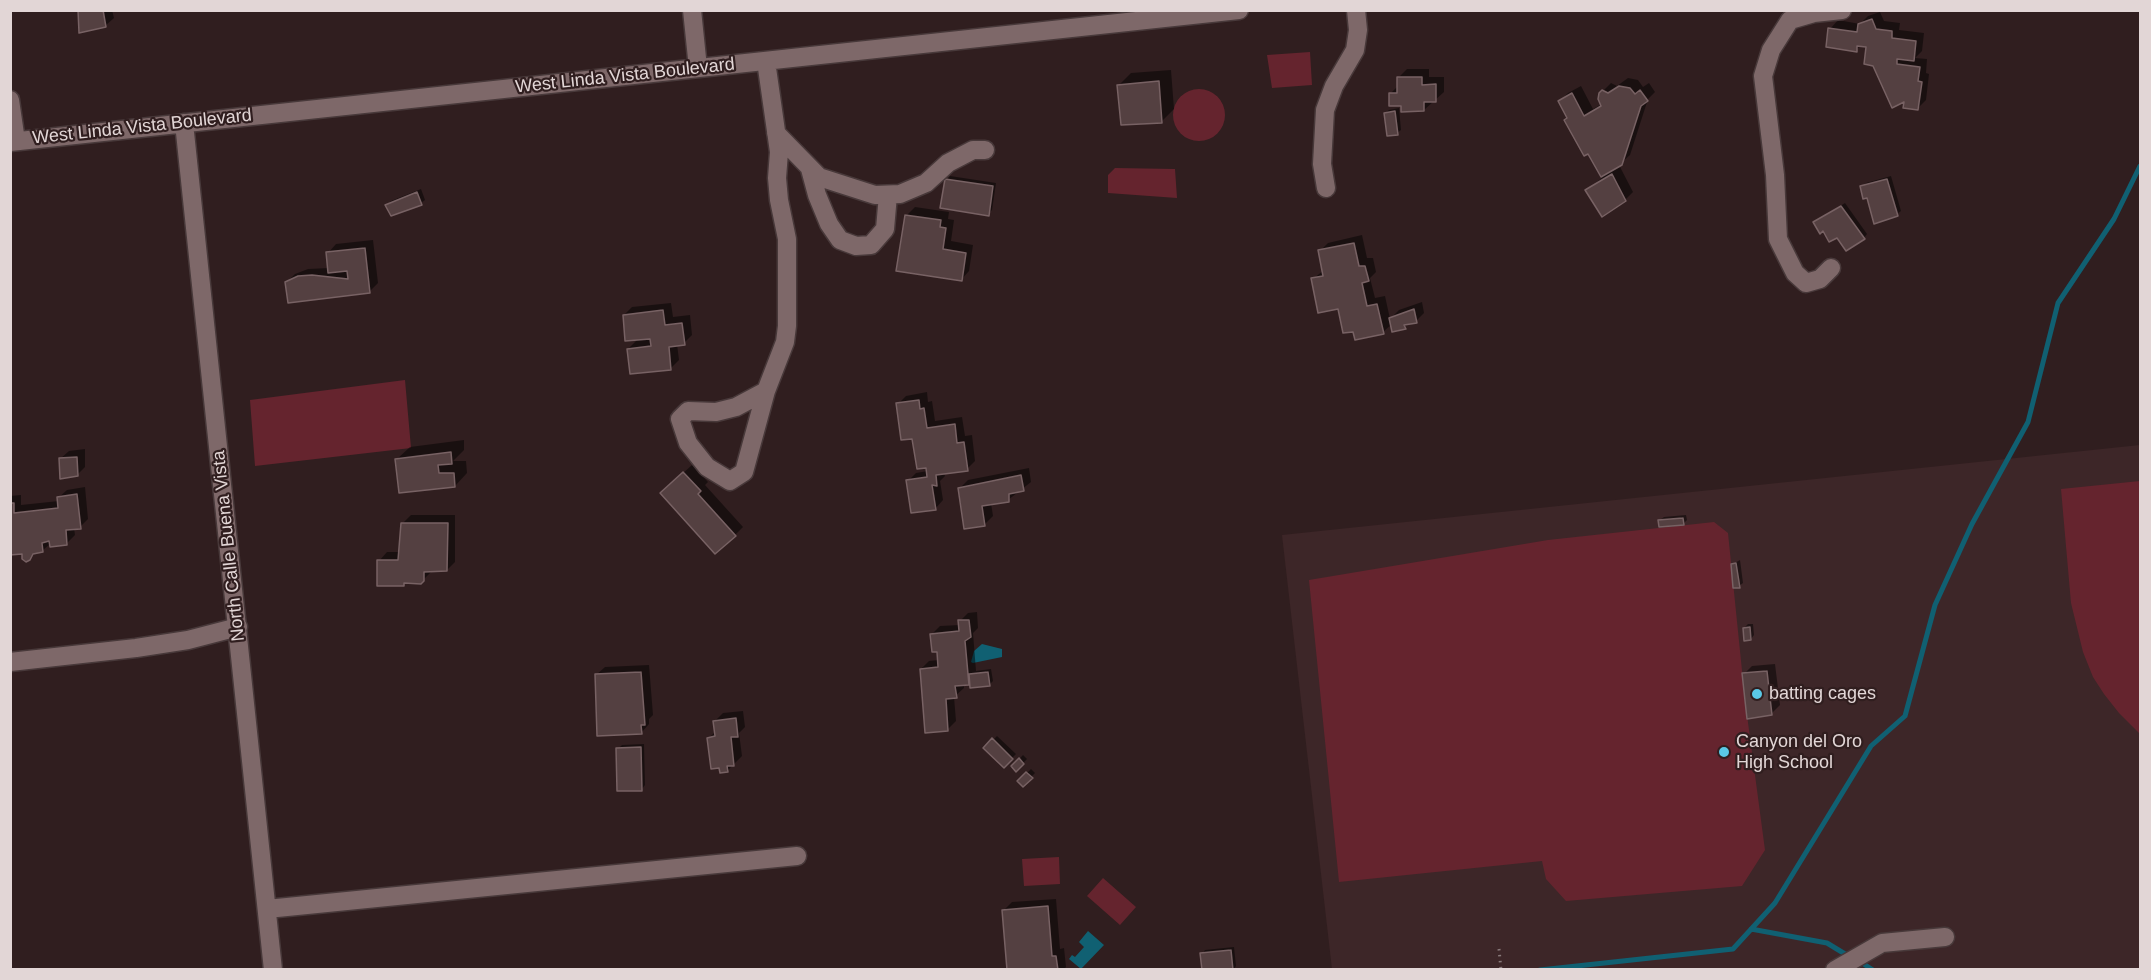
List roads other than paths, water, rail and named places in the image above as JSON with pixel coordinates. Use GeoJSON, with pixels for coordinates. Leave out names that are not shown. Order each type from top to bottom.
{"type":"FeatureCollection","features":[{"type":"Feature","properties":{"kind":"street"},"geometry":{"type":"LineString","coordinates":[[692,10],[698,68]]}},
{"type":"Feature","properties":{"kind":"street","name":"West Linda Vista Boulevard"},"geometry":{"type":"LineString","coordinates":[[13,142],[1239,10]]}},
{"type":"Feature","properties":{"kind":"street"},"geometry":{"type":"LineString","coordinates":[[1326,188],[1322,164],[1325,110],[1334,86],[1355,50],[1358,30],[1356,10]]}},
{"type":"Feature","properties":{"kind":"street"},"geometry":{"type":"LineString","coordinates":[[1831,268],[1820,279],[1806,283],[1795,273],[1778,239],[1775,175],[1763,76],[1771,50],[1790,20],[1814,13],[1842,10]]}},
{"type":"Feature","properties":{"kind":"street"},"geometry":{"type":"LineString","coordinates":[[766,61],[778,152],[777,178],[787,239],[788,326],[786,342],[766,391],[744,472],[730,482],[706,467],[688,443],[680,418],[688,411],[716,412],[736,407],[766,391]]}},
{"type":"Feature","properties":{"kind":"street"},"geometry":{"type":"LineString","coordinates":[[10,100],[13,142]]}},
{"type":"Feature","properties":{"kind":"street","name":"North Calle Buena Vista"},"geometry":{"type":"LineString","coordinates":[[184,123],[273,969]]}},
{"type":"Feature","properties":{"kind":"street"},"geometry":{"type":"LineString","coordinates":[[776,133],[819,177],[875,195],[900,194],[926,183],[948,163],[973,150],[985,150]]}},
{"type":"Feature","properties":{"kind":"street"},"geometry":{"type":"LineString","coordinates":[[810,169],[817,195],[830,224],[840,240],[856,246],[871,245],[885,229],[888,195]]}},
{"type":"Feature","properties":{"kind":"street"},"geometry":{"type":"LineString","coordinates":[[10,662],[188,640],[238,627]]}},
{"type":"Feature","properties":{"kind":"street"},"geometry":{"type":"LineString","coordinates":[[267,909],[797,856]]}},
{"type":"Feature","properties":{"kind":"street"},"geometry":{"type":"LineString","coordinates":[[1835,969],[1882,943],[1945,937]]}},
{"type":"Feature","properties":{"kind":"water"},"geometry":{"type":"Polygon","coordinates":[[[982,644],[1002,649],[1002,657],[971,662],[974,651],[982,644]]]}},
{"type":"Feature","properties":{"kind":"water"},"geometry":{"type":"Polygon","coordinates":[[[1088,931],[1104,945],[1081,969],[1069,959],[1072,955],[1075,957],[1084,947],[1079,942],[1088,931]]]}},
{"type":"Feature","properties":{"kind":"waterway"},"geometry":{"type":"LineString","coordinates":[[1540,970],[1733,949],[1775,903],[1871,746],[1905,716],[1935,605],[1972,524],[2028,422],[2058,303],[2114,219],[2140,166]]}},
{"type":"Feature","properties":{"kind":"waterway"},"geometry":{"type":"LineString","coordinates":[[1751,929],[1827,943],[1850,957]]}},
{"type":"Feature","properties":{"kind":"waterway"},"geometry":{"type":"LineString","coordinates":[[1859,961],[1873,970]]}},
{"type":"Feature","properties":{"kind":"place","name":"batting cages"},"geometry":{"type":"Point","coordinates":[1757,694]}},
{"type":"Feature","properties":{"kind":"place","name":"Canyon del Oro High School"},"geometry":{"type":"Point","coordinates":[1724,752]}}]}
